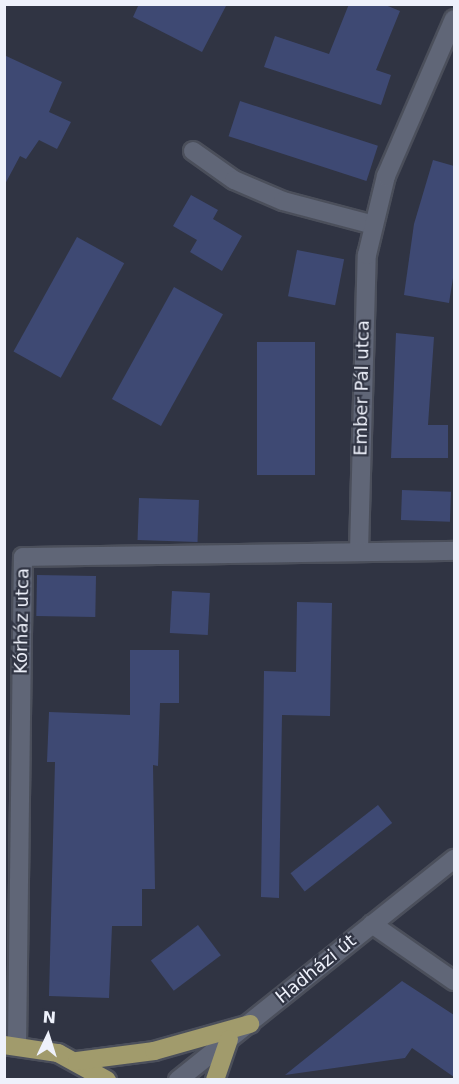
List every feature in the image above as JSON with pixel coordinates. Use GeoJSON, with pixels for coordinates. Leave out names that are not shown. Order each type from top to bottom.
{"type":"FeatureCollection","features":[{"type":"Feature","properties":{"kind":"main road"},"geometry":{"type":"LineString","coordinates":[[77,1061],[154,1051],[249,1024]]}},
{"type":"Feature","properties":{"kind":"main road"},"geometry":{"type":"LineString","coordinates":[[214,1080],[229,1039]]}},
{"type":"Feature","properties":{"kind":"main road"},"geometry":{"type":"LineString","coordinates":[[11,1045],[77,1061],[107,1080]]}},
{"type":"Feature","properties":{"kind":"street","name":"Ember Pál utca"},"geometry":{"type":"LineString","coordinates":[[359,551],[362,326],[374,225],[386,176],[454,19]]}},
{"type":"Feature","properties":{"kind":"street"},"geometry":{"type":"LineString","coordinates":[[193,150],[234,180],[273,197],[374,225]]}},
{"type":"Feature","properties":{"kind":"street","name":"Kórház utca"},"geometry":{"type":"LineString","coordinates":[[11,1045],[23,558],[454,551]]}},
{"type":"Feature","properties":{"kind":"street","name":"Hadházi út"},"geometry":{"type":"LineString","coordinates":[[178,1080],[454,859]]}},
{"type":"Feature","properties":{"kind":"street"},"geometry":{"type":"LineString","coordinates":[[372,924],[454,981]]}},
{"type":"Feature","properties":{"kind":"building"},"geometry":{"type":"Polygon","coordinates":[[[139,4],[227,4],[202,52],[133,17],[139,4]]]}},
{"type":"Feature","properties":{"kind":"building"},"geometry":{"type":"Polygon","coordinates":[[[349,4],[383,4],[400,11],[376,70],[391,75],[381,105],[264,67],[275,36],[329,54],[349,4]]]}},
{"type":"Feature","properties":{"kind":"building"},"geometry":{"type":"Polygon","coordinates":[[[4,55],[62,82],[49,112],[71,122],[57,149],[39,140],[26,159],[20,156],[4,186],[4,55]]]}},
{"type":"Feature","properties":{"kind":"building"},"geometry":{"type":"Polygon","coordinates":[[[240,101],[378,146],[366,181],[229,136],[240,101]]]}},
{"type":"Feature","properties":{"kind":"building"},"geometry":{"type":"Polygon","coordinates":[[[433,160],[454,166],[454,272],[449,303],[404,295],[414,224],[433,160]]]}},
{"type":"Feature","properties":{"kind":"building"},"geometry":{"type":"Polygon","coordinates":[[[191,195],[218,210],[213,219],[242,236],[222,271],[190,252],[197,240],[173,226],[191,195]]]}},
{"type":"Feature","properties":{"kind":"building"},"geometry":{"type":"Polygon","coordinates":[[[77,237],[124,263],[61,378],[13,352],[77,237]]]}},
{"type":"Feature","properties":{"kind":"building"},"geometry":{"type":"Polygon","coordinates":[[[297,250],[344,259],[335,305],[288,296],[297,250]]]}},
{"type":"Feature","properties":{"kind":"building"},"geometry":{"type":"Polygon","coordinates":[[[174,287],[223,314],[161,426],[112,399],[174,287]]]}},
{"type":"Feature","properties":{"kind":"building"},"geometry":{"type":"Polygon","coordinates":[[[396,333],[434,337],[428,425],[448,425],[448,458],[391,458],[396,333]]]}},
{"type":"Feature","properties":{"kind":"building"},"geometry":{"type":"Polygon","coordinates":[[[257,342],[315,342],[315,475],[257,475],[257,342]]]}},
{"type":"Feature","properties":{"kind":"building"},"geometry":{"type":"Polygon","coordinates":[[[402,490],[451,492],[450,522],[401,520],[402,490]]]}},
{"type":"Feature","properties":{"kind":"building"},"geometry":{"type":"Polygon","coordinates":[[[139,498],[199,500],[197,542],[138,540],[139,498]]]}},
{"type":"Feature","properties":{"kind":"building"},"geometry":{"type":"Polygon","coordinates":[[[37,575],[96,576],[95,617],[36,616],[37,575]]]}},
{"type":"Feature","properties":{"kind":"building"},"geometry":{"type":"Polygon","coordinates":[[[172,591],[210,593],[208,635],[170,633],[172,591]]]}},
{"type":"Feature","properties":{"kind":"building"},"geometry":{"type":"Polygon","coordinates":[[[297,602],[332,603],[330,716],[282,715],[279,898],[261,897],[264,671],[296,672],[297,602]]]}},
{"type":"Feature","properties":{"kind":"building"},"geometry":{"type":"Polygon","coordinates":[[[130,650],[179,650],[179,703],[160,703],[158,766],[153,765],[155,889],[142,889],[142,926],[112,926],[109,998],[49,996],[55,762],[47,762],[49,712],[130,715],[130,650]]]}},
{"type":"Feature","properties":{"kind":"building"},"geometry":{"type":"Polygon","coordinates":[[[378,805],[392,823],[305,891],[291,873],[378,805]]]}},
{"type":"Feature","properties":{"kind":"building"},"geometry":{"type":"Polygon","coordinates":[[[198,925],[221,955],[174,991],[151,961],[198,925]]]}},
{"type":"Feature","properties":{"kind":"building"},"geometry":{"type":"Polygon","coordinates":[[[402,981],[454,1015],[454,1077],[412,1048],[405,1058],[285,1075],[402,981]]]}}]}
